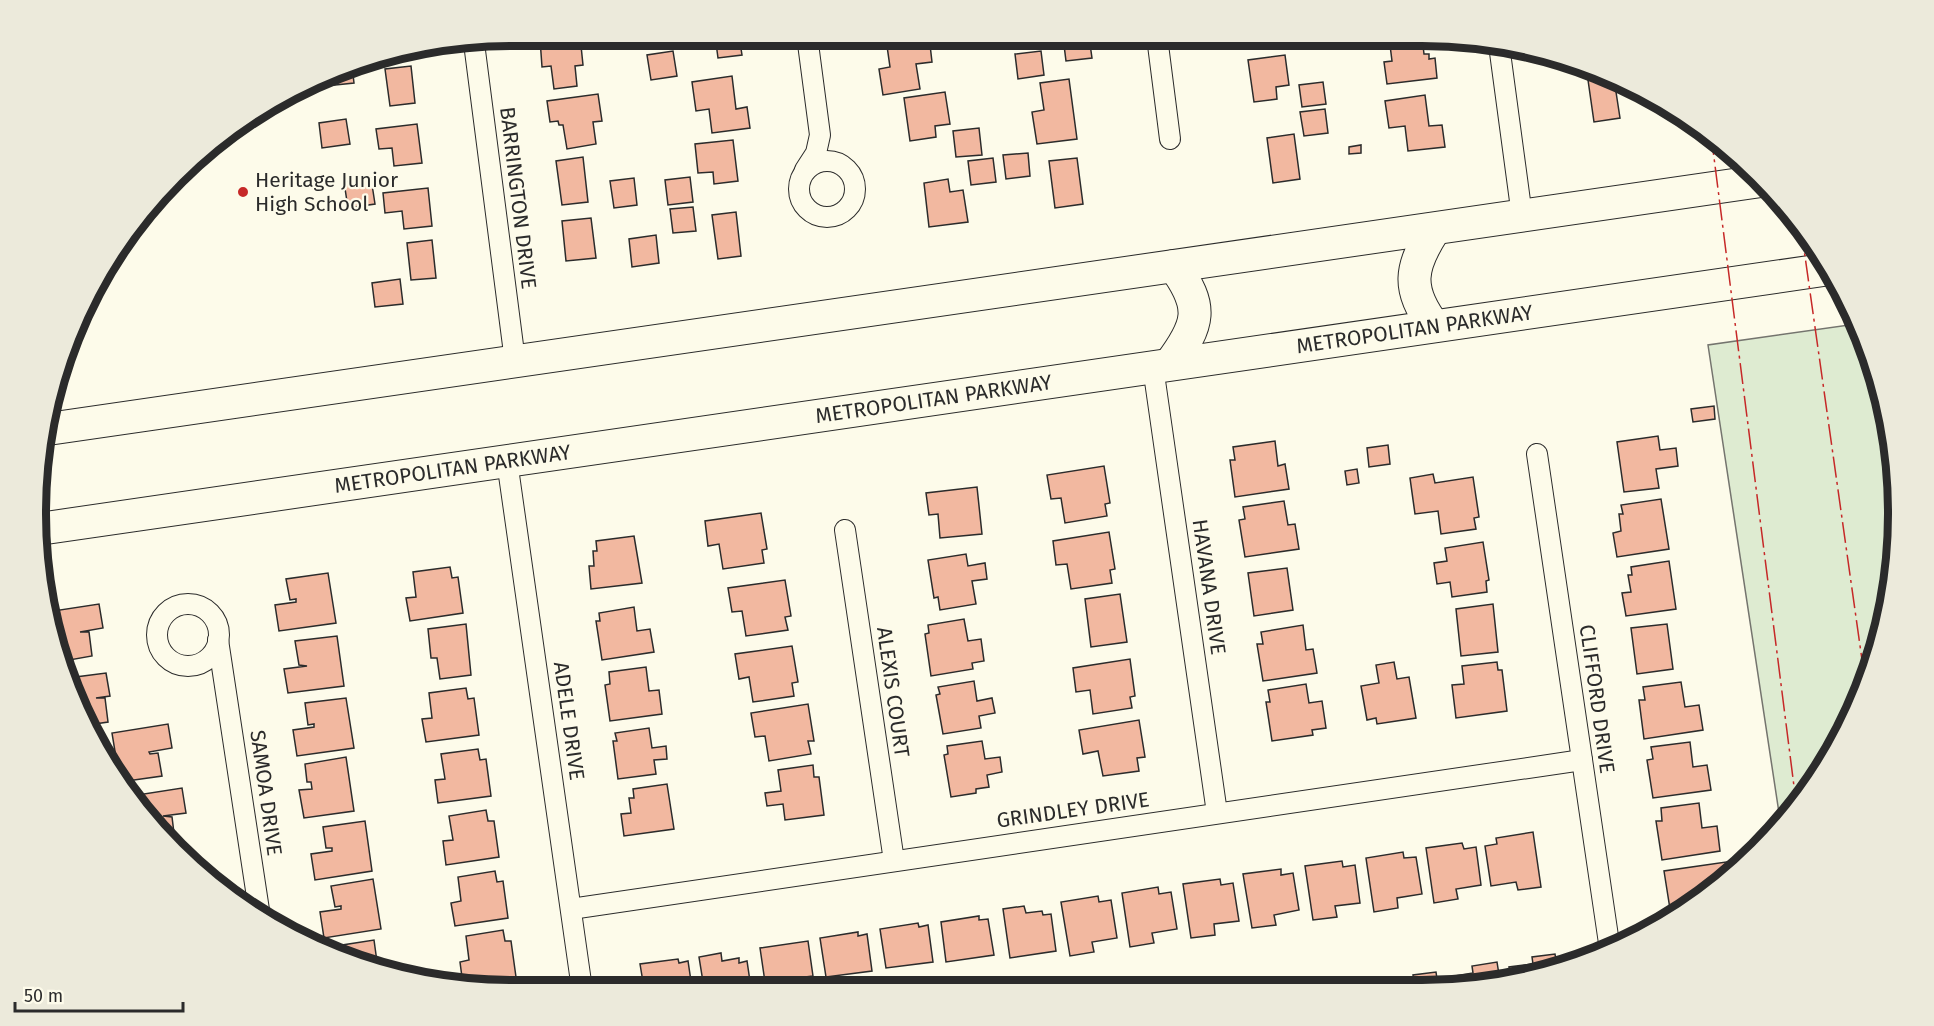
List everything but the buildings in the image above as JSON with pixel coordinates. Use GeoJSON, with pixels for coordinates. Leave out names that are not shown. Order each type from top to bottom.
{"type":"FeatureCollection","features":[{"type":"Feature","properties":{"kind":"main road"},"geometry":{"type":"LineString","coordinates":[[54,428],[1751,183]]}},
{"type":"Feature","properties":{"kind":"main road"},"geometry":{"type":"LineString","coordinates":[[1434,230],[1419,253],[1414,286],[1424,313],[1434,326]]}},
{"type":"Feature","properties":{"kind":"main road"},"geometry":{"type":"LineString","coordinates":[[1162,366],[1189,335],[1195,306],[1192,293],[1174,266]]}},
{"type":"Feature","properties":{"kind":"main road","name":"METROPOLITAN PARKWAY"},"geometry":{"type":"LineString","coordinates":[[46,528],[1819,271]]}},
{"type":"Feature","properties":{"kind":"street"},"geometry":{"type":"LineString","coordinates":[[808,46],[820,135],[828,151],[849,171],[855,189],[848,207],[831,217],[812,213],[804,207],[798,188],[816,153],[820,135]]}},
{"type":"Feature","properties":{"kind":"street"},"geometry":{"type":"LineString","coordinates":[[1158,46],[1170,139]]}},
{"type":"Feature","properties":{"kind":"street","name":"BARRINGTON DRIVE"},"geometry":{"type":"LineString","coordinates":[[475,48],[515,361]]}},
{"type":"Feature","properties":{"kind":"street"},"geometry":{"type":"LineString","coordinates":[[1500,53],[1522,216]]}},
{"type":"Feature","properties":{"kind":"street"},"geometry":{"type":"LineString","coordinates":[[806,170],[822,161],[842,164]]}},
{"type":"Feature","properties":{"kind":"street","name":"HAVANA DRIVE"},"geometry":{"type":"LineString","coordinates":[[1162,366],[1217,813]]}},
{"type":"Feature","properties":{"kind":"street","name":"CLIFFORD DRIVE"},"geometry":{"type":"LineString","coordinates":[[1537,454],[1609,940]]}},
{"type":"Feature","properties":{"kind":"street","name":"ADELE DRIVE"},"geometry":{"type":"LineString","coordinates":[[507,461],[581,980]]}},
{"type":"Feature","properties":{"kind":"street","name":"ALEXIS COURT"},"geometry":{"type":"LineString","coordinates":[[845,530],[894,861]]}},
{"type":"Feature","properties":{"kind":"street","name":"SAMOA DRIVE"},"geometry":{"type":"LineString","coordinates":[[225,684],[212,672],[194,665],[175,663],[161,651],[157,633],[163,616],[178,605],[187,604],[204,609],[216,622],[258,903]]}},
{"type":"Feature","properties":{"kind":"street"},"geometry":{"type":"LineString","coordinates":[[194,665],[210,656],[218,640]]}},
{"type":"Feature","properties":{"kind":"street","name":"GRINDLEY DRIVE"},"geometry":{"type":"LineString","coordinates":[[572,909],[1582,760]]}},
{"type":"Feature","properties":{"kind":"green space"},"geometry":{"type":"Polygon","coordinates":[[[1848,325],[1872,392],[1884,452],[1887,482],[1887,544],[1879,604],[1872,634],[1852,692],[1825,746],[1779,812],[1708,345],[1848,325]]]}},
{"type":"Feature","properties":{"kind":"power"},"geometry":{"type":"LineString","coordinates":[[1713,149],[1795,792]]}},
{"type":"Feature","properties":{"kind":"power"},"geometry":{"type":"LineString","coordinates":[[1804,247],[1863,664]]}},
{"type":"Feature","properties":{"kind":"place","name":"Heritage Junior High School"},"geometry":{"type":"Point","coordinates":[243,192]}}]}
